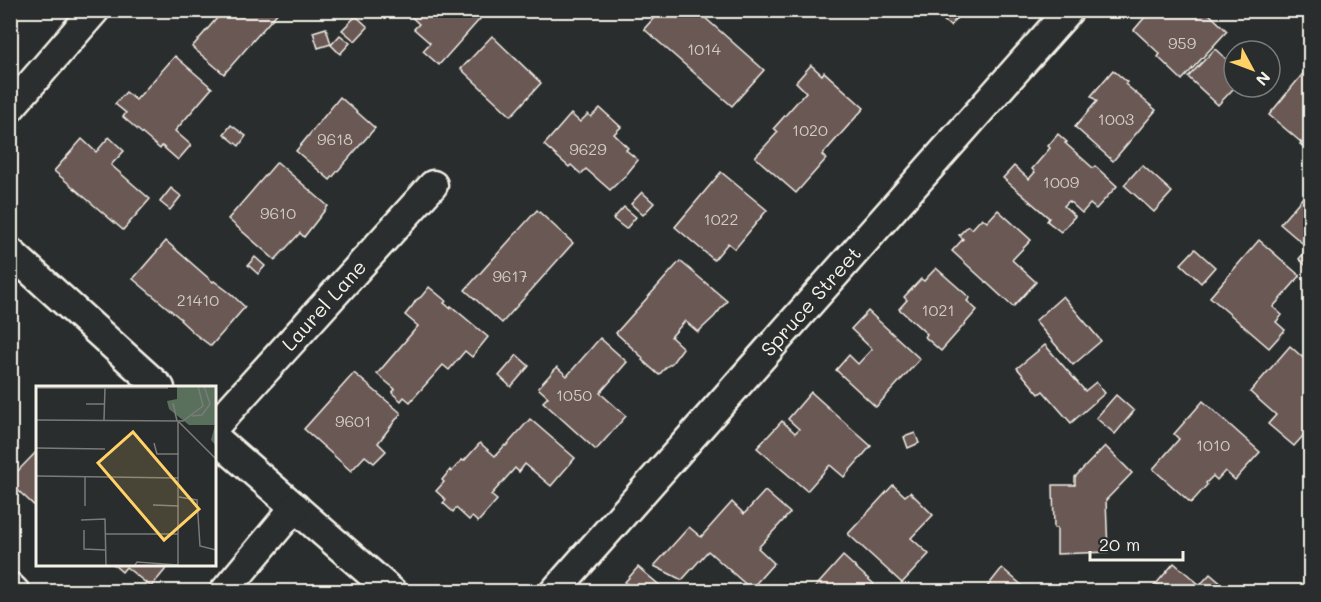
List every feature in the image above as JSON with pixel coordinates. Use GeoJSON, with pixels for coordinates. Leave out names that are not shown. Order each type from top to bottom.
{"type":"FeatureCollection","features":[{"type":"Feature","properties":{"kind":"street"},"geometry":{"type":"LineString","coordinates":[[10,108],[95,10]]}},
{"type":"Feature","properties":{"kind":"street","name":"Spruce Street"},"geometry":{"type":"LineString","coordinates":[[554,591],[1070,10]]}},
{"type":"Feature","properties":{"kind":"street","name":"Laurel Lane"},"geometry":{"type":"LineString","coordinates":[[216,425],[433,185]]}},
{"type":"Feature","properties":{"kind":"street"},"geometry":{"type":"LineString","coordinates":[[10,252],[159,386]]}},
{"type":"Feature","properties":{"kind":"street"},"geometry":{"type":"LineString","coordinates":[[216,439],[392,591]]}},
{"type":"Feature","properties":{"kind":"street"},"geometry":{"type":"LineString","coordinates":[[224,591],[295,507]]}},
{"type":"Feature","properties":{"kind":"street"},"geometry":{"type":"LineString","coordinates":[[10,587],[15,591]]}},
{"type":"Feature","properties":{"kind":"building"},"geometry":{"type":"Polygon","coordinates":[[[224,10],[280,10],[224,74],[192,47],[224,10]]]}},
{"type":"Feature","properties":{"kind":"building"},"geometry":{"type":"Polygon","coordinates":[[[404,10],[471,10],[480,19],[439,65],[423,51],[430,43],[414,29],[419,24],[404,10]]]}},
{"type":"Feature","properties":{"kind":"building"},"geometry":{"type":"Polygon","coordinates":[[[661,10],[708,10],[703,16],[764,70],[732,106],[644,29],[661,10]]]}},
{"type":"Feature","properties":{"kind":"building"},"geometry":{"type":"Polygon","coordinates":[[[932,10],[962,10],[963,11],[950,26],[932,10]]]}},
{"type":"Feature","properties":{"kind":"building"},"geometry":{"type":"Polygon","coordinates":[[[1151,10],[1205,10],[1227,31],[1182,80],[1158,57],[1160,54],[1134,30],[1151,10]]]}},
{"type":"Feature","properties":{"kind":"building"},"geometry":{"type":"Polygon","coordinates":[[[356,16],[368,27],[355,41],[342,30],[356,16]]]}},
{"type":"Feature","properties":{"kind":"building"},"geometry":{"type":"Polygon","coordinates":[[[326,28],[331,44],[318,48],[313,32],[326,28]]]}},
{"type":"Feature","properties":{"kind":"building"},"geometry":{"type":"Polygon","coordinates":[[[340,35],[350,43],[340,54],[331,45],[340,35]]]}},
{"type":"Feature","properties":{"kind":"building"},"geometry":{"type":"Polygon","coordinates":[[[492,36],[541,83],[511,116],[461,69],[492,36]]]}},
{"type":"Feature","properties":{"kind":"building"},"geometry":{"type":"Polygon","coordinates":[[[1215,49],[1222,55],[1224,99],[1218,105],[1188,77],[1215,49]]]}},
{"type":"Feature","properties":{"kind":"building"},"geometry":{"type":"Polygon","coordinates":[[[175,56],[212,88],[175,131],[191,145],[178,160],[162,146],[160,149],[123,117],[126,113],[115,104],[126,92],[136,100],[175,56]]]}},
{"type":"Feature","properties":{"kind":"building"},"geometry":{"type":"Polygon","coordinates":[[[811,65],[822,75],[824,72],[864,108],[822,155],[826,159],[796,193],[755,157],[778,132],[774,128],[806,92],[796,82],[811,65]]]}},
{"type":"Feature","properties":{"kind":"building"},"geometry":{"type":"Polygon","coordinates":[[[1310,65],[1310,153],[1300,144],[1302,143],[1269,115],[1310,65]]]}},
{"type":"Feature","properties":{"kind":"building"},"geometry":{"type":"Polygon","coordinates":[[[1113,70],[1127,82],[1125,84],[1156,110],[1113,161],[1075,127],[1097,101],[1091,96],[1113,70]]]}},
{"type":"Feature","properties":{"kind":"building"},"geometry":{"type":"Polygon","coordinates":[[[340,97],[375,128],[330,180],[296,151],[340,97]]]}},
{"type":"Feature","properties":{"kind":"building"},"geometry":{"type":"Polygon","coordinates":[[[600,108],[621,127],[614,134],[628,148],[626,150],[638,160],[610,190],[586,169],[581,174],[571,165],[569,167],[544,145],[571,114],[580,122],[588,114],[591,117],[600,108]]]}},
{"type":"Feature","properties":{"kind":"building"},"geometry":{"type":"Polygon","coordinates":[[[231,125],[246,136],[239,146],[224,134],[231,125]]]}},
{"type":"Feature","properties":{"kind":"building"},"geometry":{"type":"Polygon","coordinates":[[[1058,134],[1093,168],[1095,166],[1117,186],[1096,209],[1090,204],[1082,213],[1069,201],[1064,206],[1075,216],[1061,232],[1047,221],[1049,218],[1003,178],[1014,166],[1029,179],[1035,172],[1032,169],[1050,148],[1048,146],[1058,134]]]}},
{"type":"Feature","properties":{"kind":"building"},"geometry":{"type":"Polygon","coordinates":[[[109,137],[124,151],[111,165],[150,199],[123,230],[54,171],[82,139],[96,152],[109,137]]]}},
{"type":"Feature","properties":{"kind":"building"},"geometry":{"type":"Polygon","coordinates":[[[277,162],[328,206],[304,237],[300,233],[275,260],[228,219],[277,162]]]}},
{"type":"Feature","properties":{"kind":"building"},"geometry":{"type":"Polygon","coordinates":[[[1142,165],[1172,192],[1154,212],[1124,185],[1142,165]]]}},
{"type":"Feature","properties":{"kind":"building"},"geometry":{"type":"Polygon","coordinates":[[[721,172],[767,210],[735,249],[728,243],[714,260],[675,227],[721,172]]]}},
{"type":"Feature","properties":{"kind":"building"},"geometry":{"type":"Polygon","coordinates":[[[171,188],[181,196],[170,210],[160,202],[171,188]]]}},
{"type":"Feature","properties":{"kind":"building"},"geometry":{"type":"Polygon","coordinates":[[[1310,189],[1310,269],[1299,259],[1308,248],[1280,224],[1310,189]]]}},
{"type":"Feature","properties":{"kind":"building"},"geometry":{"type":"Polygon","coordinates":[[[642,192],[654,203],[643,215],[631,204],[642,192]]]}},
{"type":"Feature","properties":{"kind":"building"},"geometry":{"type":"Polygon","coordinates":[[[624,207],[636,217],[626,229],[613,219],[624,207]]]}},
{"type":"Feature","properties":{"kind":"building"},"geometry":{"type":"Polygon","coordinates":[[[537,210],[573,243],[502,323],[465,290],[537,210]]]}},
{"type":"Feature","properties":{"kind":"building"},"geometry":{"type":"Polygon","coordinates":[[[998,210],[1031,240],[1012,260],[1036,282],[1013,307],[952,251],[963,239],[959,235],[968,226],[972,229],[982,218],[987,222],[998,210]]]}},
{"type":"Feature","properties":{"kind":"building"},"geometry":{"type":"Polygon","coordinates":[[[1259,240],[1300,276],[1273,307],[1282,315],[1276,322],[1285,330],[1269,348],[1210,297],[1259,240]]]}},
{"type":"Feature","properties":{"kind":"building"},"geometry":{"type":"Polygon","coordinates":[[[166,241],[245,307],[211,346],[133,279],[166,241]]]}},
{"type":"Feature","properties":{"kind":"building"},"geometry":{"type":"Polygon","coordinates":[[[1195,249],[1215,267],[1201,283],[1181,264],[1195,249]]]}},
{"type":"Feature","properties":{"kind":"building"},"geometry":{"type":"Polygon","coordinates":[[[255,257],[265,266],[258,274],[248,265],[255,257]]]}},
{"type":"Feature","properties":{"kind":"building"},"geometry":{"type":"Polygon","coordinates":[[[680,261],[727,301],[698,332],[685,321],[671,337],[683,348],[659,375],[616,333],[680,261]]]}},
{"type":"Feature","properties":{"kind":"building"},"geometry":{"type":"Polygon","coordinates":[[[936,268],[970,298],[967,301],[977,310],[941,351],[925,337],[927,334],[899,309],[907,300],[904,297],[921,279],[924,281],[936,268]]]}},
{"type":"Feature","properties":{"kind":"building"},"geometry":{"type":"Polygon","coordinates":[[[429,287],[446,301],[444,303],[450,308],[451,306],[488,337],[472,357],[465,351],[449,370],[443,365],[410,402],[404,397],[401,401],[392,393],[395,389],[377,374],[418,326],[405,315],[429,287]]]}},
{"type":"Feature","properties":{"kind":"building"},"geometry":{"type":"Polygon","coordinates":[[[1063,296],[1101,341],[1073,365],[1035,321],[1063,296]]]}},
{"type":"Feature","properties":{"kind":"building"},"geometry":{"type":"Polygon","coordinates":[[[868,311],[920,359],[876,407],[836,370],[849,355],[858,364],[872,349],[851,329],[868,311]]]}},
{"type":"Feature","properties":{"kind":"building"},"geometry":{"type":"Polygon","coordinates":[[[600,338],[627,362],[600,393],[626,416],[596,450],[543,402],[548,397],[538,388],[557,367],[567,376],[600,338]]]}},
{"type":"Feature","properties":{"kind":"building"},"geometry":{"type":"Polygon","coordinates":[[[1045,345],[1085,391],[1096,382],[1105,393],[1071,423],[1043,391],[1039,394],[1017,368],[1045,345]]]}},
{"type":"Feature","properties":{"kind":"building"},"geometry":{"type":"Polygon","coordinates":[[[1290,346],[1310,364],[1310,428],[1294,446],[1268,424],[1276,415],[1250,392],[1290,346]]]}},
{"type":"Feature","properties":{"kind":"building"},"geometry":{"type":"Polygon","coordinates":[[[517,355],[529,366],[511,387],[499,376],[517,355]]]}},
{"type":"Feature","properties":{"kind":"building"},"geometry":{"type":"Polygon","coordinates":[[[354,373],[401,413],[378,443],[386,451],[374,463],[365,456],[351,471],[304,429],[354,373]]]}},
{"type":"Feature","properties":{"kind":"building"},"geometry":{"type":"Polygon","coordinates":[[[811,392],[871,446],[844,477],[830,465],[807,491],[757,448],[782,421],[795,433],[799,429],[788,419],[811,392]]]}},
{"type":"Feature","properties":{"kind":"building"},"geometry":{"type":"Polygon","coordinates":[[[1116,395],[1134,411],[1115,434],[1096,418],[1116,395]]]}},
{"type":"Feature","properties":{"kind":"building"},"geometry":{"type":"Polygon","coordinates":[[[1203,401],[1260,452],[1235,480],[1225,471],[1217,480],[1213,476],[1191,503],[1153,469],[1179,439],[1174,434],[1203,401]]]}},
{"type":"Feature","properties":{"kind":"building"},"geometry":{"type":"Polygon","coordinates":[[[530,419],[575,458],[551,486],[525,464],[519,472],[515,468],[491,495],[497,500],[478,522],[472,517],[469,520],[456,508],[453,512],[443,503],[446,500],[436,491],[450,470],[451,472],[462,460],[464,461],[480,443],[495,456],[530,419]]]}},
{"type":"Feature","properties":{"kind":"building"},"geometry":{"type":"Polygon","coordinates":[[[915,433],[919,443],[908,448],[904,437],[915,433]]]}},
{"type":"Feature","properties":{"kind":"building"},"geometry":{"type":"Polygon","coordinates":[[[1105,446],[1132,473],[1106,500],[1108,552],[1057,554],[1053,485],[1075,485],[1075,477],[1105,446]]]}},
{"type":"Feature","properties":{"kind":"building"},"geometry":{"type":"Polygon","coordinates":[[[36,452],[36,507],[10,483],[10,479],[36,452]]]}},
{"type":"Feature","properties":{"kind":"building"},"geometry":{"type":"Polygon","coordinates":[[[893,485],[905,496],[910,492],[933,515],[911,538],[929,554],[902,583],[848,534],[893,485]]]}},
{"type":"Feature","properties":{"kind":"building"},"geometry":{"type":"Polygon","coordinates":[[[765,491],[790,513],[758,548],[774,563],[751,589],[708,551],[682,580],[654,566],[689,527],[701,537],[732,502],[744,514],[765,491]]]}},
{"type":"Feature","properties":{"kind":"building"},"geometry":{"type":"Polygon","coordinates":[[[843,556],[874,584],[868,592],[811,592],[843,556]]]}},
{"type":"Feature","properties":{"kind":"building"},"geometry":{"type":"Polygon","coordinates":[[[1174,563],[1200,585],[1210,574],[1231,592],[1149,592],[1174,563]]]}},
{"type":"Feature","properties":{"kind":"building"},"geometry":{"type":"Polygon","coordinates":[[[115,566],[168,566],[151,587],[126,567],[122,572],[115,566]]]}},
{"type":"Feature","properties":{"kind":"building"},"geometry":{"type":"Polygon","coordinates":[[[638,567],[664,589],[662,592],[631,592],[632,589],[625,582],[638,567]]]}},
{"type":"Feature","properties":{"kind":"building"},"geometry":{"type":"Polygon","coordinates":[[[1002,568],[1025,588],[1031,592],[983,592],[1002,568]]]}}]}
